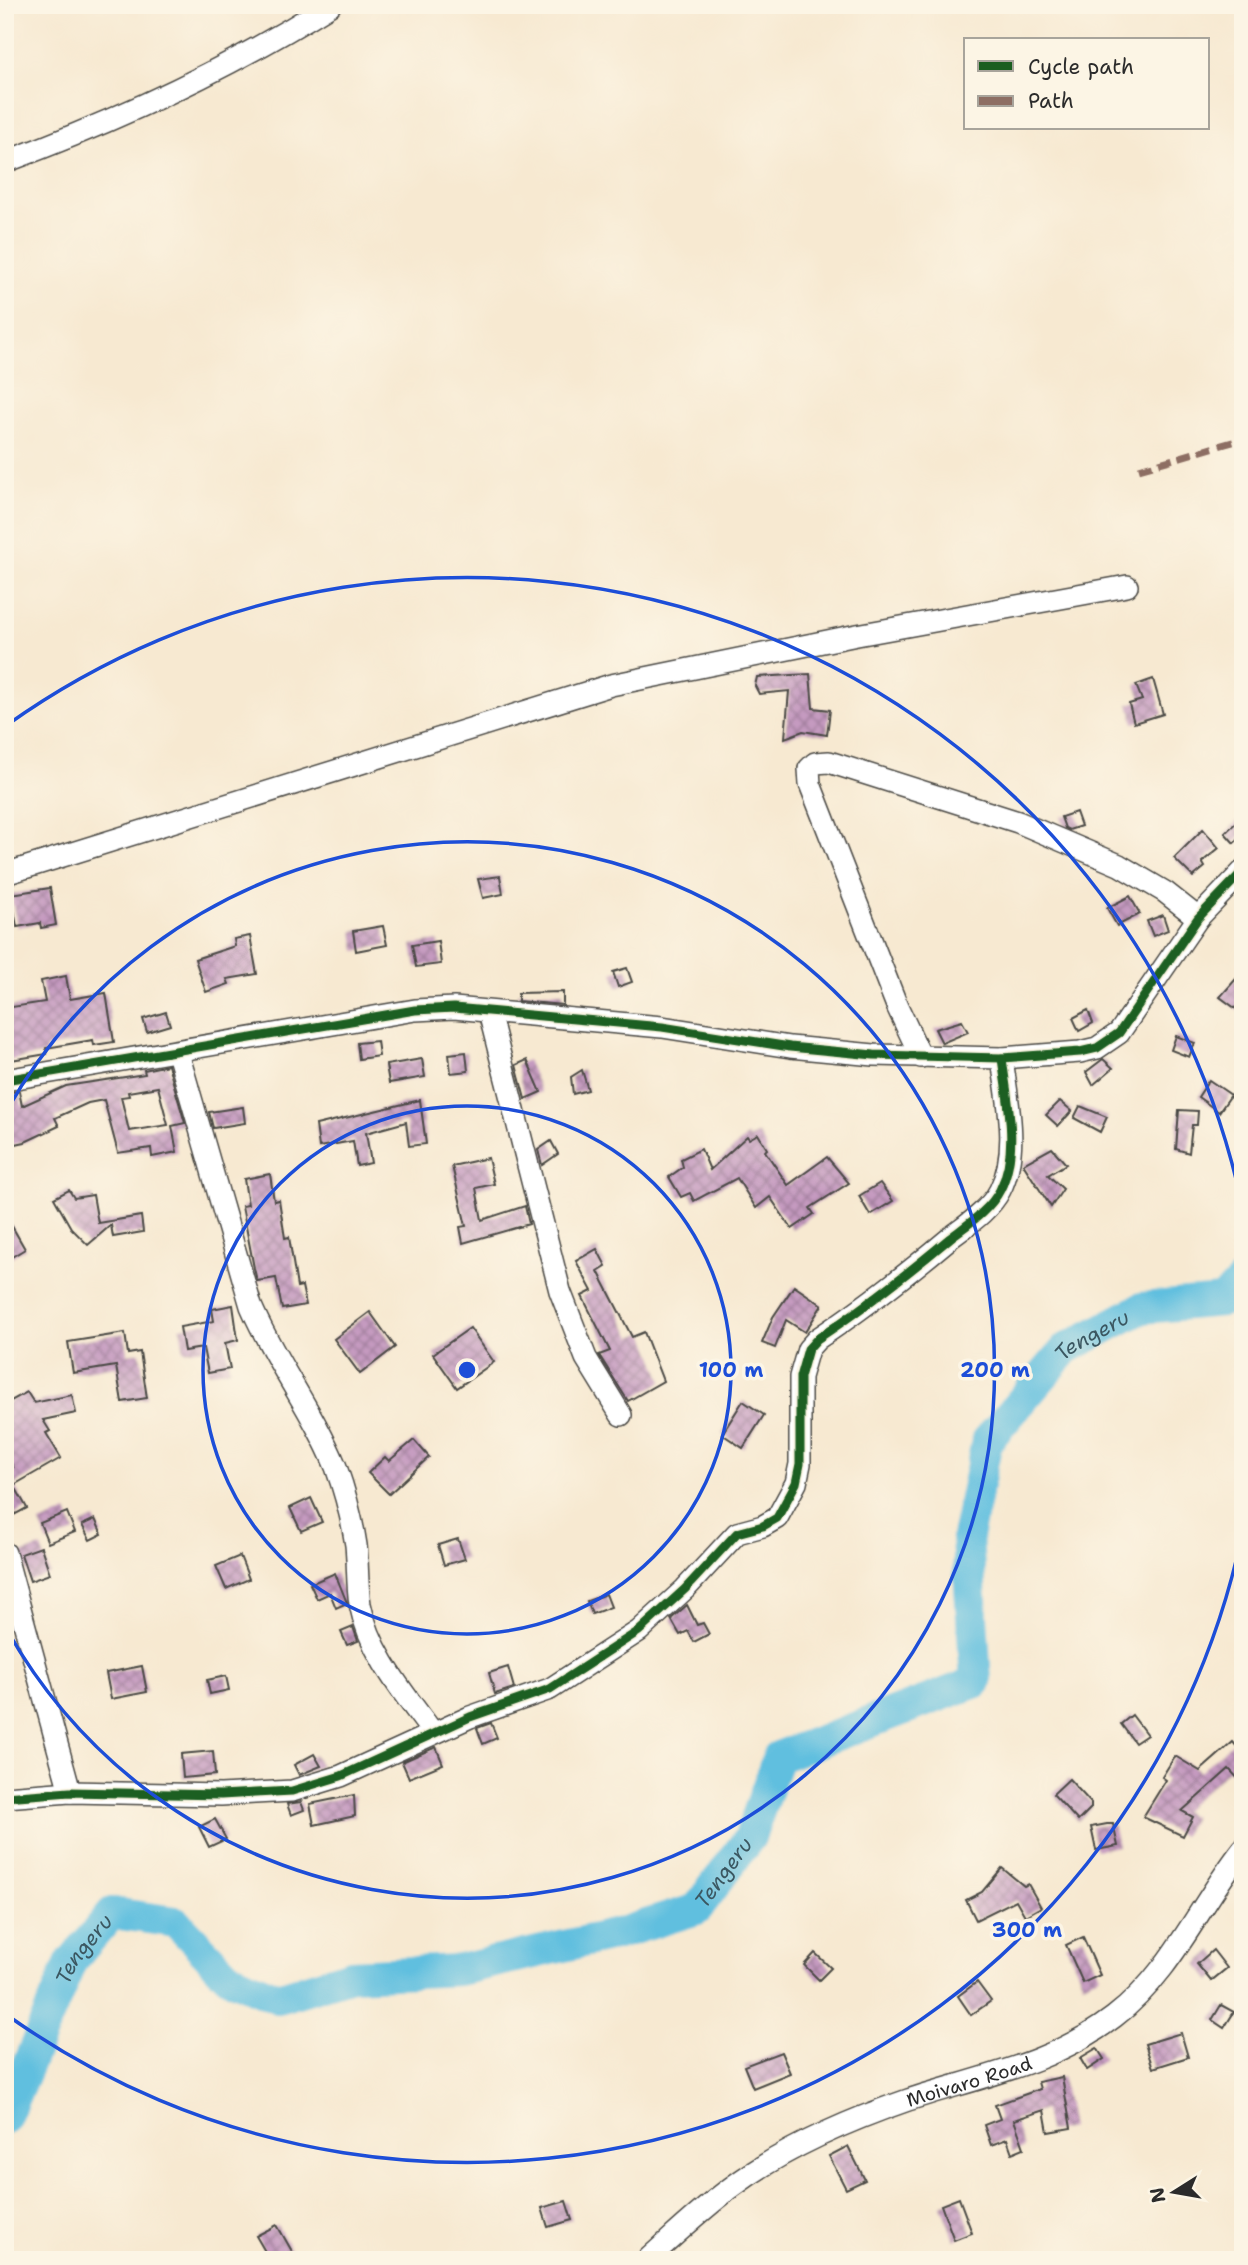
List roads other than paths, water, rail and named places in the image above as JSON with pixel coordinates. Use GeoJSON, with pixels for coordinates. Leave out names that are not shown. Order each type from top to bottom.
{"type":"FeatureCollection","features":[{"type":"Feature","properties":{"kind":"street"},"geometry":{"type":"LineString","coordinates":[[5,162],[176,90],[279,37],[330,5]]}},
{"type":"Feature","properties":{"kind":"street"},"geometry":{"type":"LineString","coordinates":[[5,874],[611,685],[844,638],[1127,586]]}},
{"type":"Feature","properties":{"kind":"street"},"geometry":{"type":"LineString","coordinates":[[921,1057],[897,1006],[810,784],[809,769],[816,763],[829,762],[868,773],[1063,840],[1119,865],[1165,892],[1198,918]]}},
{"type":"Feature","properties":{"kind":"street"},"geometry":{"type":"LineString","coordinates":[[5,1080],[178,1053],[415,1010],[454,1008],[662,1027],[790,1047],[921,1057],[1002,1058],[1080,1052],[1108,1042],[1132,1017],[1198,918],[1243,871]]}},
{"type":"Feature","properties":{"kind":"street"},"geometry":{"type":"LineString","coordinates":[[489,1012],[559,1291],[586,1358],[621,1415]]}},
{"type":"Feature","properties":{"kind":"street"},"geometry":{"type":"LineString","coordinates":[[178,1053],[251,1306],[264,1337],[335,1465],[343,1488],[356,1545],[360,1602],[366,1626],[384,1666],[433,1733]]}},
{"type":"Feature","properties":{"kind":"street"},"geometry":{"type":"LineString","coordinates":[[5,1797],[70,1792],[221,1795],[292,1791],[341,1776],[433,1733],[550,1689],[605,1656],[664,1609],[737,1533],[749,1527],[763,1526],[777,1518],[796,1483],[800,1464],[800,1377],[808,1349],[817,1339],[894,1285],[973,1219],[1000,1192],[1009,1157],[1010,1131],[1002,1058]]}},
{"type":"Feature","properties":{"kind":"street"},"geometry":{"type":"LineString","coordinates":[[7,1565],[70,1792]]}},
{"type":"Feature","properties":{"kind":"street","name":"Moivaro Road"},"geometry":{"type":"LineString","coordinates":[[647,2260],[733,2186],[795,2147],[898,2104],[1009,2071],[1047,2056],[1115,2017],[1169,1960],[1243,1849]]}},
{"type":"Feature","properties":{"kind":"waterway","name":"Tengeru"},"geometry":{"type":"LineString","coordinates":[[5,2118],[71,1962],[112,1913],[176,1922],[228,1976],[278,1998],[351,1975],[459,1970],[617,1934],[697,1909],[750,1837],[778,1757],[976,1682],[967,1537],[987,1441],[1066,1349],[1142,1308],[1222,1301],[1243,1280]]}}]}
